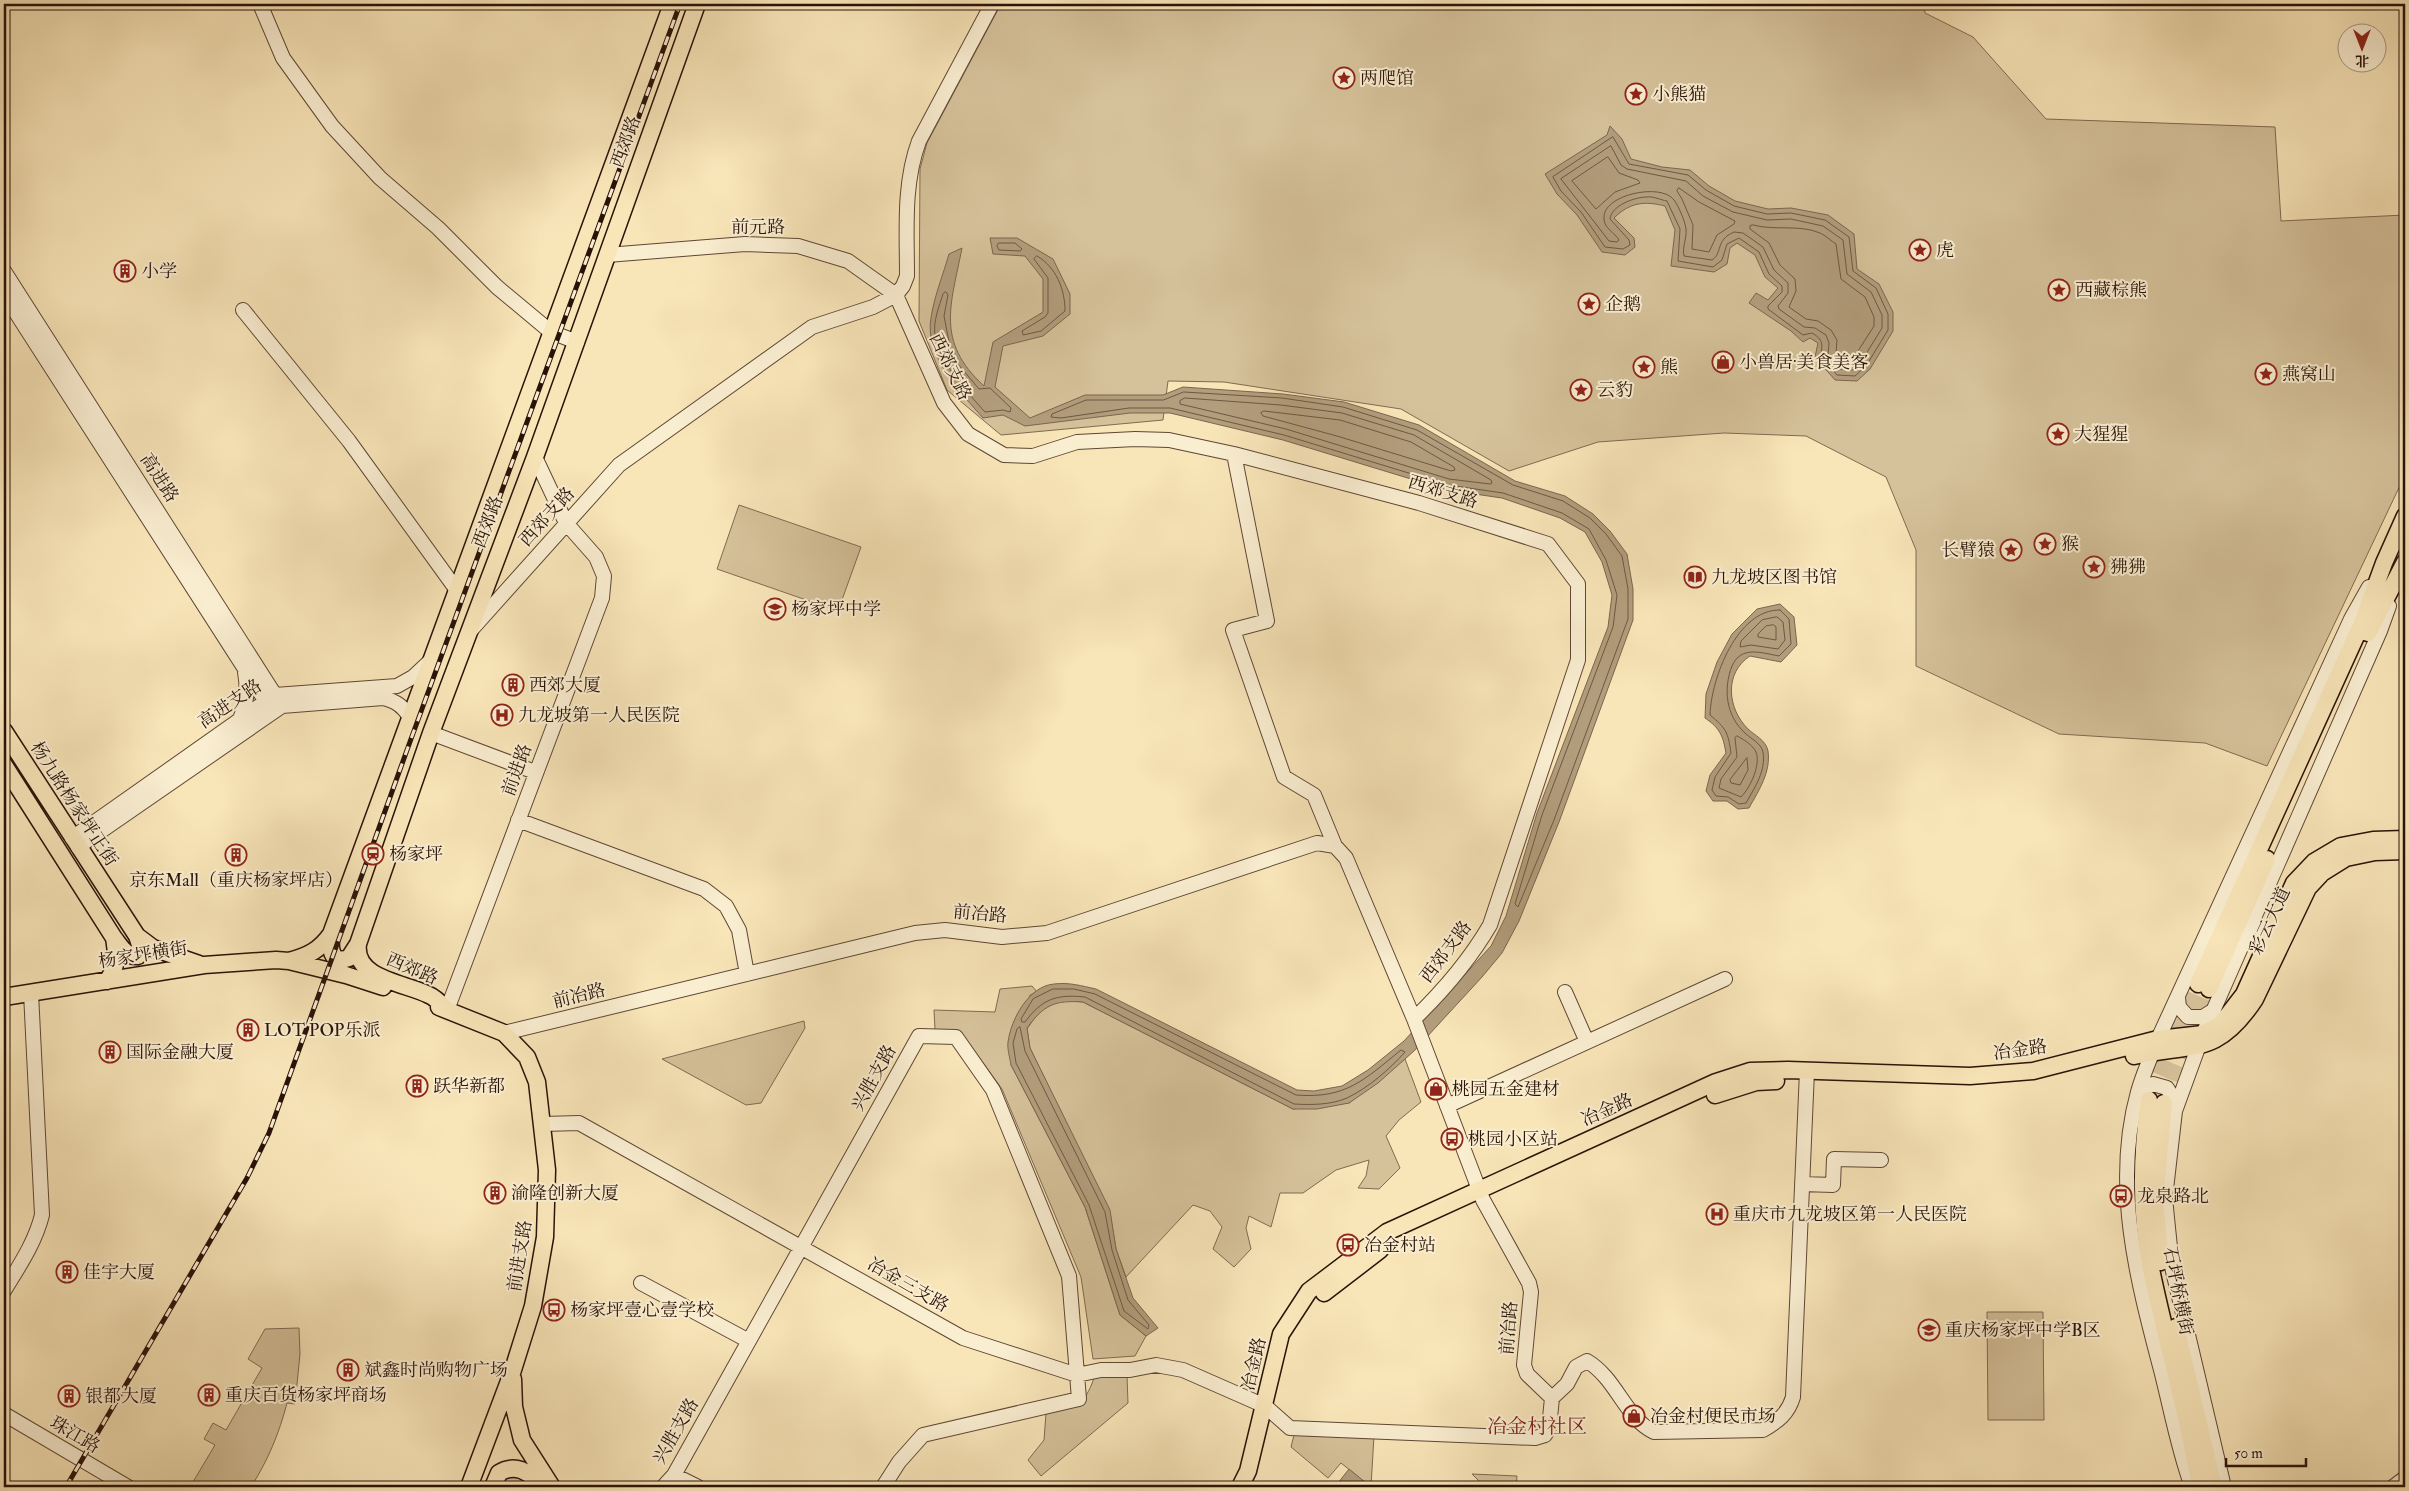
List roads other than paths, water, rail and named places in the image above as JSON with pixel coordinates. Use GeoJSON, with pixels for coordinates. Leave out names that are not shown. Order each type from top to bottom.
{"type":"FeatureCollection","features":[{"type":"Feature","properties":{"kind":"main road","name":"西郊路"},"geometry":{"type":"LineString","coordinates":[[289,961],[313,953],[326,942],[331,934],[409,716],[672,4]]}},
{"type":"Feature","properties":{"kind":"main road","name":"西郊路"},"geometry":{"type":"LineString","coordinates":[[447,1010],[430,995],[371,973],[360,959],[358,944],[465,637],[535,457],[697,4]]}},
{"type":"Feature","properties":{"kind":"main road"},"geometry":{"type":"LineString","coordinates":[[2403,566],[2371,626],[2203,987],[2362,622],[2384,563],[2405,516]]}},
{"type":"Feature","properties":{"kind":"main road","name":"杨九路杨家坪正街"},"geometry":{"type":"LineString","coordinates":[[4,731],[137,936],[153,948],[204,965]]}},
{"type":"Feature","properties":{"kind":"main road"},"geometry":{"type":"LineString","coordinates":[[4,765],[114,938],[132,957],[138,956],[142,951],[137,936]]}},
{"type":"Feature","properties":{"kind":"main road","name":"彩云大道"},"geometry":{"type":"LineString","coordinates":[[2200,1040],[2221,1024],[2244,994],[2294,883],[2314,862],[2340,846],[2373,840],[2405,839]]}},
{"type":"Feature","properties":{"kind":"main road","name":"彩云大道"},"geometry":{"type":"LineString","coordinates":[[2200,1040],[2214,1041],[2228,1032],[2245,1015],[2255,999],[2308,888],[2322,873],[2346,858],[2375,852],[2405,851]]}},
{"type":"Feature","properties":{"kind":"main road"},"geometry":{"type":"LineString","coordinates":[[331,934],[330,951],[334,957],[341,960],[349,958],[358,944]]}},
{"type":"Feature","properties":{"kind":"main road"},"geometry":{"type":"LineString","coordinates":[[107,981],[114,971],[117,961],[114,938]]}},
{"type":"Feature","properties":{"kind":"main road","name":"杨家坪横街"},"geometry":{"type":"LineString","coordinates":[[4,997],[204,965],[263,960],[289,961]]}},
{"type":"Feature","properties":{"kind":"main road","name":"前进支路"},"geometry":{"type":"LineString","coordinates":[[289,961],[346,974],[447,1010],[504,1033],[527,1057],[537,1082],[543,1124],[547,1194],[545,1237],[533,1306],[512,1373],[469,1487]]}},
{"type":"Feature","properties":{"kind":"main road","name":"冶金路"},"geometry":{"type":"LineString","coordinates":[[1252,1487],[1259,1472],[1281,1334],[1309,1291],[1387,1232],[1481,1195],[1716,1082],[1750,1071],[1806,1076],[1970,1076],[2033,1071],[2155,1045],[2200,1040]]}},
{"type":"Feature","properties":{"kind":"main road","name":"石坪桥横街"},"geometry":{"type":"LineString","coordinates":[[2156,1102],[2142,1144],[2143,1182],[2151,1268],[2200,1487]]}},
{"type":"Feature","properties":{"kind":"main road","name":"石坪桥横街"},"geometry":{"type":"LineString","coordinates":[[2156,1102],[2155,1201],[2162,1267],[2214,1487]]}},
{"type":"Feature","properties":{"kind":"main road"},"geometry":{"type":"LineString","coordinates":[[512,1373],[514,1407],[522,1440],[552,1487]]}},
{"type":"Feature","properties":{"kind":"main road","name":"冶金路"},"geometry":{"type":"LineString","coordinates":[[1240,1487],[1248,1471],[1269,1410]]}},
{"type":"Feature","properties":{"kind":"main road"},"geometry":{"type":"LineString","coordinates":[[493,1487],[499,1473],[516,1468],[526,1472],[547,1487]]}},
{"type":"Feature","properties":{"kind":"street"},"geometry":{"type":"LineString","coordinates":[[260,4],[283,58],[332,126],[380,178],[438,228],[497,286],[552,332],[577,342]]}},
{"type":"Feature","properties":{"kind":"street"},"geometry":{"type":"LineString","coordinates":[[896,295],[904,286],[907,276],[907,199],[912,159],[919,141],[992,4]]}},
{"type":"Feature","properties":{"kind":"street","name":"前元路"},"geometry":{"type":"LineString","coordinates":[[607,255],[745,244],[798,246],[848,261],[896,295]]}},
{"type":"Feature","properties":{"kind":"street","name":"高进路"},"geometry":{"type":"LineString","coordinates":[[4,271],[12,304],[244,666],[274,703]]}},
{"type":"Feature","properties":{"kind":"street","name":"西郊支路"},"geometry":{"type":"LineString","coordinates":[[465,637],[619,465],[797,336],[812,327],[873,307],[896,295],[944,404],[968,434],[1004,455],[1033,456],[1077,442],[1135,439],[1169,440],[1234,454],[1419,503],[1548,544],[1578,584],[1578,660],[1490,925],[1474,953],[1448,986],[1414,1019]]}},
{"type":"Feature","properties":{"kind":"street","name":"高进路"},"geometry":{"type":"LineString","coordinates":[[12,304],[274,703]]}},
{"type":"Feature","properties":{"kind":"street"},"geometry":{"type":"LineString","coordinates":[[242,310],[349,441],[456,589]]}},
{"type":"Feature","properties":{"kind":"street"},"geometry":{"type":"LineString","coordinates":[[1234,454],[1267,622],[1233,630],[1284,777],[1314,795],[1335,846]]}},
{"type":"Feature","properties":{"kind":"street","name":"前进路"},"geometry":{"type":"LineString","coordinates":[[447,1010],[602,598],[604,576],[596,557],[566,523],[535,457]]}},
{"type":"Feature","properties":{"kind":"street"},"geometry":{"type":"LineString","coordinates":[[2224,1487],[2172,1267],[2156,1102],[2155,1045],[2351,619],[2384,563]]}},
{"type":"Feature","properties":{"kind":"street"},"geometry":{"type":"LineString","coordinates":[[2192,1487],[2135,1268],[2129,1214],[2129,1142],[2200,1040],[2380,631],[2403,566]]}},
{"type":"Feature","properties":{"kind":"street","name":"高进支路"},"geometry":{"type":"LineString","coordinates":[[75,843],[240,719],[274,703],[397,686],[413,677],[429,662]]}},
{"type":"Feature","properties":{"kind":"street"},"geometry":{"type":"LineString","coordinates":[[240,719],[246,703],[248,686],[244,666]]}},
{"type":"Feature","properties":{"kind":"street","name":"高进支路"},"geometry":{"type":"LineString","coordinates":[[75,843],[274,703],[383,698],[394,701],[403,707],[409,716]]}},
{"type":"Feature","properties":{"kind":"street"},"geometry":{"type":"LineString","coordinates":[[431,733],[535,772]]}},
{"type":"Feature","properties":{"kind":"street"},"geometry":{"type":"LineString","coordinates":[[518,820],[704,889],[726,906],[739,930],[748,974]]}},
{"type":"Feature","properties":{"kind":"street","name":"前冶路"},"geometry":{"type":"LineString","coordinates":[[504,1033],[915,933],[945,930],[1002,937],[1047,933],[1316,842],[1335,846],[1346,858],[1385,948],[1481,1195],[1528,1283],[1531,1292],[1524,1365],[1527,1374],[1552,1398]]}},
{"type":"Feature","properties":{"kind":"street"},"geometry":{"type":"LineString","coordinates":[[1446,1106],[1726,979]]}},
{"type":"Feature","properties":{"kind":"street"},"geometry":{"type":"LineString","coordinates":[[1565,992],[1587,1042]]}},
{"type":"Feature","properties":{"kind":"street"},"geometry":{"type":"LineString","coordinates":[[4,1290],[31,1246],[37,1234],[42,1215],[31,993]]}},
{"type":"Feature","properties":{"kind":"street"},"geometry":{"type":"LineString","coordinates":[[2178,998],[2179,1007],[2188,1017],[2203,1017],[2214,1010]]}},
{"type":"Feature","properties":{"kind":"street","name":"兴胜支路"},"geometry":{"type":"LineString","coordinates":[[663,1487],[674,1475],[919,1036],[956,1037],[993,1090],[1069,1276],[1077,1375]]}},
{"type":"Feature","properties":{"kind":"street"},"geometry":{"type":"LineString","coordinates":[[1269,1410],[1290,1428],[1535,1438],[1545,1435],[1549,1428],[1552,1398],[1567,1384],[1576,1367],[1587,1361],[1600,1369],[1642,1426],[1654,1432],[1763,1430],[1777,1421],[1789,1409],[1793,1397],[1806,1076]]}},
{"type":"Feature","properties":{"kind":"street","name":"冶金三支路"},"geometry":{"type":"LineString","coordinates":[[543,1124],[579,1123],[963,1338],[1077,1375],[1101,1370],[1130,1370],[1156,1365],[1182,1370],[1269,1410]]}},
{"type":"Feature","properties":{"kind":"street"},"geometry":{"type":"LineString","coordinates":[[1802,1184],[1833,1185],[1834,1158],[1881,1160]]}},
{"type":"Feature","properties":{"kind":"street"},"geometry":{"type":"LineString","coordinates":[[641,1283],[749,1341]]}},
{"type":"Feature","properties":{"kind":"street"},"geometry":{"type":"LineString","coordinates":[[883,1487],[899,1462],[923,1435],[1079,1399],[1077,1375]]}},
{"type":"Feature","properties":{"kind":"street","name":"珠江路"},"geometry":{"type":"LineString","coordinates":[[4,1414],[128,1487]]}},
{"type":"Feature","properties":{"kind":"street"},"geometry":{"type":"LineString","coordinates":[[674,1475],[698,1487]]}},
{"type":"Feature","properties":{"kind":"street"},"geometry":{"type":"LineString","coordinates":[[2393,1487],[2405,1478]]}},
{"type":"Feature","properties":{"kind":"water"},"geometry":{"type":"Polygon","coordinates":[[[1610,126],[1622,139],[1631,159],[1662,167],[1690,170],[1709,186],[1735,201],[1768,209],[1791,208],[1828,215],[1854,234],[1857,269],[1879,284],[1893,312],[1893,331],[1870,369],[1857,381],[1835,380],[1815,357],[1818,343],[1810,338],[1803,342],[1791,331],[1749,303],[1756,293],[1768,300],[1778,288],[1765,277],[1755,255],[1737,243],[1730,248],[1727,264],[1714,272],[1671,266],[1675,230],[1665,206],[1644,203],[1632,206],[1620,213],[1614,218],[1634,238],[1635,247],[1625,255],[1602,252],[1577,215],[1557,194],[1545,174],[1607,135],[1610,126]]]}},
{"type":"Feature","properties":{"kind":"water"},"geometry":{"type":"Polygon","coordinates":[[[990,238],[1017,238],[1053,259],[1070,294],[1070,314],[1043,336],[1003,346],[995,387],[1030,418],[1085,395],[1163,395],[1183,387],[1283,394],[1344,402],[1419,425],[1515,481],[1565,496],[1593,514],[1610,531],[1627,554],[1633,589],[1633,620],[1559,822],[1519,921],[1502,953],[1482,977],[1414,1051],[1378,1083],[1349,1103],[1317,1109],[1293,1109],[1083,1002],[1064,1002],[1050,1006],[1039,1014],[1027,1028],[1030,1048],[1110,1210],[1116,1249],[1133,1298],[1158,1328],[1146,1336],[1120,1315],[1085,1207],[1011,1065],[1008,1042],[1017,1014],[1029,997],[1045,986],[1070,984],[1096,989],[1297,1090],[1314,1091],[1342,1086],[1368,1070],[1404,1041],[1491,946],[1506,916],[1537,813],[1608,627],[1612,595],[1602,562],[1585,532],[1560,518],[1502,498],[1447,490],[1283,440],[1170,413],[1130,413],[1025,426],[1003,415],[983,418],[946,372],[933,346],[930,332],[934,302],[949,254],[962,248],[951,305],[950,322],[958,353],[984,386],[993,342],[1043,312],[1043,279],[1025,256],[993,254],[990,238]]]}},
{"type":"Feature","properties":{"kind":"water"},"geometry":{"type":"Polygon","coordinates":[[[1780,604],[1794,617],[1797,645],[1781,662],[1750,656],[1742,663],[1732,681],[1733,701],[1741,721],[1760,738],[1768,751],[1766,774],[1757,794],[1749,808],[1738,809],[1727,801],[1713,801],[1706,791],[1710,775],[1726,753],[1720,733],[1705,718],[1706,694],[1717,662],[1732,634],[1757,609],[1780,604]]]}},
{"type":"Feature","properties":{"kind":"water"},"geometry":{"type":"Polygon","coordinates":[[[1349,1469],[1371,1487],[1342,1487],[1338,1483],[1349,1469]]]}},
{"type":"Feature","properties":{"kind":"tunnel"},"geometry":{"type":"LineString","coordinates":[[2150,1097],[2198,984]]}},
{"type":"Feature","properties":{"kind":"tunnel"},"geometry":{"type":"LineString","coordinates":[[2164,1103],[2209,989]]}},
{"type":"Feature","properties":{"kind":"railway"},"geometry":{"type":"LineString","coordinates":[[66,1487],[247,1178],[269,1133],[680,4]]}},
{"type":"Feature","properties":{"kind":"place","name":"两爬馆"},"geometry":{"type":"Point","coordinates":[1344,78]}},
{"type":"Feature","properties":{"kind":"place","name":"小熊猫"},"geometry":{"type":"Point","coordinates":[1636,94]}},
{"type":"Feature","properties":{"kind":"place","name":"虎"},"geometry":{"type":"Point","coordinates":[1920,250]}},
{"type":"Feature","properties":{"kind":"place","name":"小学"},"geometry":{"type":"Point","coordinates":[125,271]}},
{"type":"Feature","properties":{"kind":"place","name":"西藏棕熊"},"geometry":{"type":"Point","coordinates":[2059,290]}},
{"type":"Feature","properties":{"kind":"place","name":"企鹅"},"geometry":{"type":"Point","coordinates":[1589,304]}},
{"type":"Feature","properties":{"kind":"place","name":"小兽居·美食美客"},"geometry":{"type":"Point","coordinates":[1723,362]}},
{"type":"Feature","properties":{"kind":"place","name":"熊"},"geometry":{"type":"Point","coordinates":[1644,367]}},
{"type":"Feature","properties":{"kind":"place","name":"燕窝山"},"geometry":{"type":"Point","coordinates":[2266,374]}},
{"type":"Feature","properties":{"kind":"place","name":"云豹"},"geometry":{"type":"Point","coordinates":[1581,390]}},
{"type":"Feature","properties":{"kind":"place","name":"大猩猩"},"geometry":{"type":"Point","coordinates":[2058,434]}},
{"type":"Feature","properties":{"kind":"place","name":"猴"},"geometry":{"type":"Point","coordinates":[2045,544]}},
{"type":"Feature","properties":{"kind":"place","name":"长臂猿"},"geometry":{"type":"Point","coordinates":[2011,550]}},
{"type":"Feature","properties":{"kind":"place","name":"狒狒"},"geometry":{"type":"Point","coordinates":[2094,567]}},
{"type":"Feature","properties":{"kind":"place","name":"九龙坡区图书馆"},"geometry":{"type":"Point","coordinates":[1695,577]}},
{"type":"Feature","properties":{"kind":"place","name":"杨家坪中学"},"geometry":{"type":"Point","coordinates":[775,609]}},
{"type":"Feature","properties":{"kind":"place","name":"西郊大厦"},"geometry":{"type":"Point","coordinates":[513,685]}},
{"type":"Feature","properties":{"kind":"place","name":"九龙坡第一人民医院"},"geometry":{"type":"Point","coordinates":[502,715]}},
{"type":"Feature","properties":{"kind":"place","name":"杨家坪"},"geometry":{"type":"Point","coordinates":[373,854]}},
{"type":"Feature","properties":{"kind":"place","name":"京东Mall（重庆杨家坪店）"},"geometry":{"type":"Point","coordinates":[236,855]}},
{"type":"Feature","properties":{"kind":"place","name":"LOT POP乐派"},"geometry":{"type":"Point","coordinates":[248,1030]}},
{"type":"Feature","properties":{"kind":"place","name":"国际金融大厦"},"geometry":{"type":"Point","coordinates":[110,1052]}},
{"type":"Feature","properties":{"kind":"place","name":"跃华新都"},"geometry":{"type":"Point","coordinates":[417,1086]}},
{"type":"Feature","properties":{"kind":"place","name":"桃园五金建材"},"geometry":{"type":"Point","coordinates":[1436,1089]}},
{"type":"Feature","properties":{"kind":"place","name":"桃园小区站"},"geometry":{"type":"Point","coordinates":[1452,1139]}},
{"type":"Feature","properties":{"kind":"place","name":"渝隆创新大厦"},"geometry":{"type":"Point","coordinates":[495,1193]}},
{"type":"Feature","properties":{"kind":"place","name":"龙泉路北"},"geometry":{"type":"Point","coordinates":[2121,1196]}},
{"type":"Feature","properties":{"kind":"place","name":"重庆市九龙坡区第一人民医院"},"geometry":{"type":"Point","coordinates":[1717,1214]}},
{"type":"Feature","properties":{"kind":"place","name":"冶金村站"},"geometry":{"type":"Point","coordinates":[1348,1245]}},
{"type":"Feature","properties":{"kind":"place","name":"佳宇大厦"},"geometry":{"type":"Point","coordinates":[67,1272]}},
{"type":"Feature","properties":{"kind":"place","name":"杨家坪壹心壹学校"},"geometry":{"type":"Point","coordinates":[554,1310]}},
{"type":"Feature","properties":{"kind":"place","name":"重庆杨家坪中学B区"},"geometry":{"type":"Point","coordinates":[1929,1330]}},
{"type":"Feature","properties":{"kind":"place","name":"斌鑫时尚购物广场"},"geometry":{"type":"Point","coordinates":[348,1370]}},
{"type":"Feature","properties":{"kind":"place","name":"重庆百货杨家坪商场"},"geometry":{"type":"Point","coordinates":[209,1395]}},
{"type":"Feature","properties":{"kind":"place","name":"银都大厦"},"geometry":{"type":"Point","coordinates":[69,1396]}},
{"type":"Feature","properties":{"kind":"place","name":"冶金村便民市场"},"geometry":{"type":"Point","coordinates":[1634,1416]}},
{"type":"Feature","properties":{"kind":"district","name":"冶金村社区"},"geometry":{"type":"Point","coordinates":[1537,1426]}}]}
